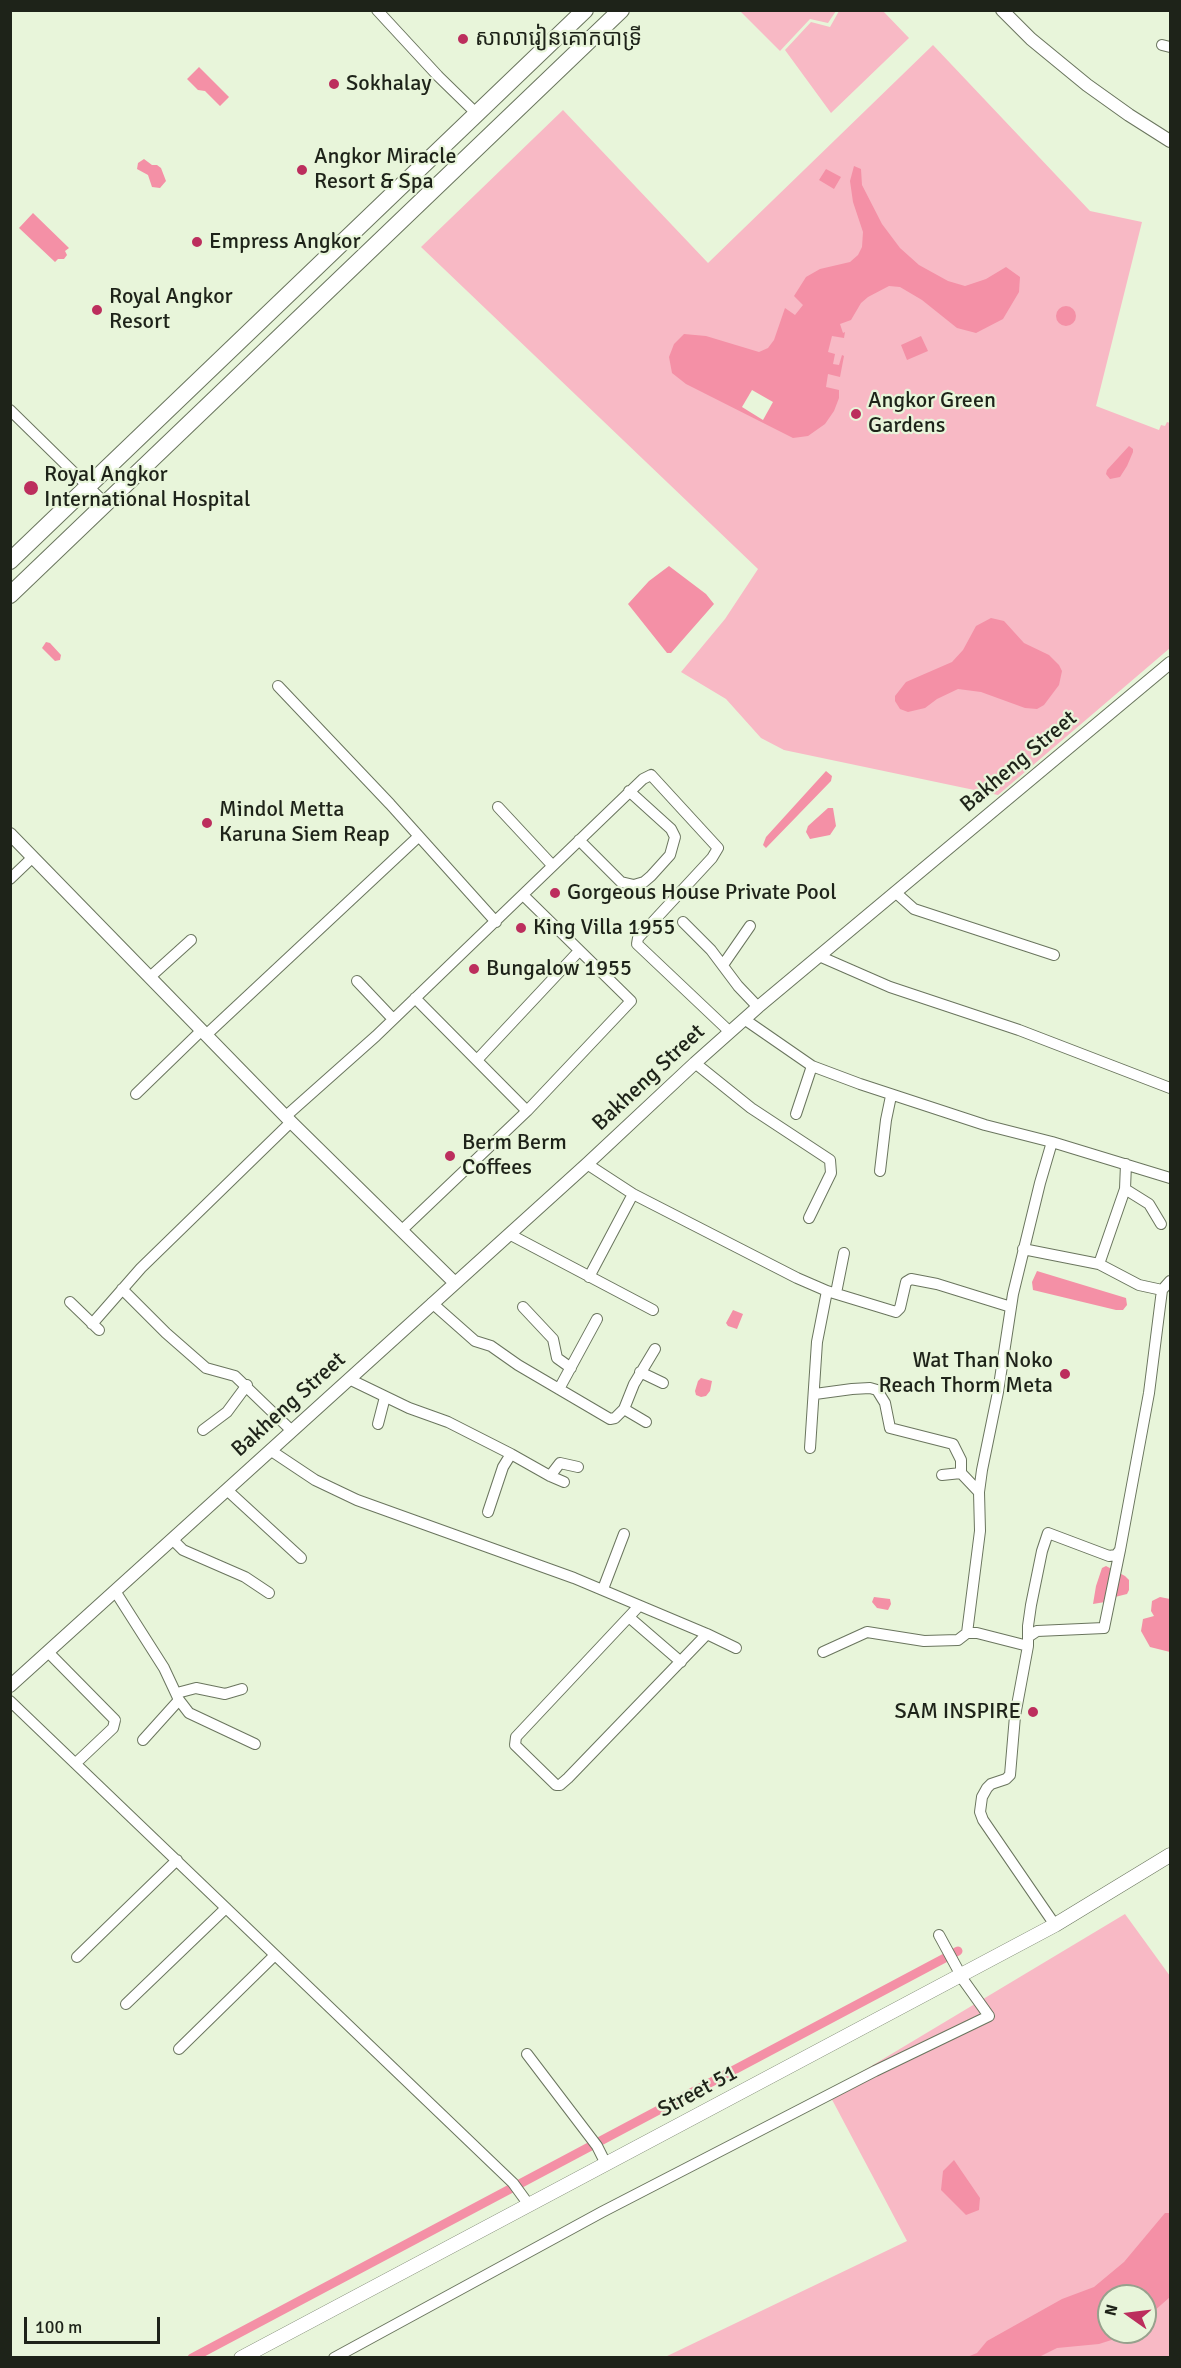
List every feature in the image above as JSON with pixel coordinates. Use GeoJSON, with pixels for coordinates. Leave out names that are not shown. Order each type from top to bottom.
{"type":"FeatureCollection","features":[{"type":"Feature","properties":{"kind":"highway"},"geometry":{"type":"LineString","coordinates":[[10,561],[585,10]]}},
{"type":"Feature","properties":{"kind":"highway"},"geometry":{"type":"LineString","coordinates":[[10,595],[621,10]]}},
{"type":"Feature","properties":{"kind":"main road","name":"Street 51"},"geometry":{"type":"LineString","coordinates":[[241,2358],[526,2201],[601,2154],[962,1978],[1170,1855]]}},
{"type":"Feature","properties":{"kind":"street"},"geometry":{"type":"LineString","coordinates":[[377,10],[477,114]]}},
{"type":"Feature","properties":{"kind":"street"},"geometry":{"type":"LineString","coordinates":[[1002,10],[1031,39],[1087,85],[1170,141]]}},
{"type":"Feature","properties":{"kind":"street"},"geometry":{"type":"LineString","coordinates":[[10,410],[105,503]]}},
{"type":"Feature","properties":{"kind":"street","name":"Bakheng Street"},"geometry":{"type":"LineString","coordinates":[[10,1686],[586,1164],[694,1063],[1170,663]]}},
{"type":"Feature","properties":{"kind":"street"},"geometry":{"type":"LineString","coordinates":[[278,686],[496,922]]}},
{"type":"Feature","properties":{"kind":"street"},"geometry":{"type":"LineString","coordinates":[[70,1302],[96,1327],[122,1289],[288,1119],[496,922],[629,791],[643,778],[651,775],[718,848],[712,858],[636,942],[638,947],[730,1032]]}},
{"type":"Feature","properties":{"kind":"street"},"geometry":{"type":"LineString","coordinates":[[579,840],[621,882],[634,885],[644,882],[651,876],[670,855],[675,837],[670,829],[629,791]]}},
{"type":"Feature","properties":{"kind":"street"},"geometry":{"type":"LineString","coordinates":[[498,807],[552,865]]}},
{"type":"Feature","properties":{"kind":"street"},"geometry":{"type":"LineString","coordinates":[[10,834],[288,1119],[455,1283]]}},
{"type":"Feature","properties":{"kind":"street"},"geometry":{"type":"LineString","coordinates":[[136,1094],[418,837]]}},
{"type":"Feature","properties":{"kind":"street"},"geometry":{"type":"LineString","coordinates":[[10,879],[33,857]]}},
{"type":"Feature","properties":{"kind":"street"},"geometry":{"type":"LineString","coordinates":[[896,892],[914,909],[1054,955]]}},
{"type":"Feature","properties":{"kind":"street"},"geometry":{"type":"LineString","coordinates":[[402,1230],[527,1111],[631,1001],[523,895]]}},
{"type":"Feature","properties":{"kind":"street"},"geometry":{"type":"LineString","coordinates":[[683,922],[704,943],[758,1007]]}},
{"type":"Feature","properties":{"kind":"street"},"geometry":{"type":"LineString","coordinates":[[723,966],[750,926]]}},
{"type":"Feature","properties":{"kind":"street"},"geometry":{"type":"LineString","coordinates":[[150,977],[191,940]]}},
{"type":"Feature","properties":{"kind":"street"},"geometry":{"type":"LineString","coordinates":[[477,1060],[579,951]]}},
{"type":"Feature","properties":{"kind":"street"},"geometry":{"type":"LineString","coordinates":[[819,956],[890,987],[1019,1030],[1170,1088]]}},
{"type":"Feature","properties":{"kind":"street"},"geometry":{"type":"LineString","coordinates":[[357,981],[393,1019]]}},
{"type":"Feature","properties":{"kind":"street"},"geometry":{"type":"LineString","coordinates":[[415,999],[527,1111]]}},
{"type":"Feature","properties":{"kind":"street"},"geometry":{"type":"LineString","coordinates":[[744,1019],[812,1066],[891,1096],[1170,1178]]}},
{"type":"Feature","properties":{"kind":"street"},"geometry":{"type":"LineString","coordinates":[[694,1063],[751,1108],[830,1160],[831,1173],[809,1218]]}},
{"type":"Feature","properties":{"kind":"street"},"geometry":{"type":"LineString","coordinates":[[796,1114],[812,1066]]}},
{"type":"Feature","properties":{"kind":"street"},"geometry":{"type":"LineString","coordinates":[[880,1171],[891,1096]]}},
{"type":"Feature","properties":{"kind":"street"},"geometry":{"type":"LineString","coordinates":[[967,1633],[980,1531],[979,1492],[1011,1307],[1023,1249],[1052,1142]]}},
{"type":"Feature","properties":{"kind":"street"},"geometry":{"type":"LineString","coordinates":[[586,1164],[633,1194],[797,1278],[832,1292],[896,1312],[900,1308],[906,1282],[911,1279],[937,1284],[1011,1307]]}},
{"type":"Feature","properties":{"kind":"street"},"geometry":{"type":"LineString","coordinates":[[1099,1264],[1125,1189],[1126,1164]]}},
{"type":"Feature","properties":{"kind":"street"},"geometry":{"type":"LineString","coordinates":[[1125,1189],[1149,1204],[1161,1224]]}},
{"type":"Feature","properties":{"kind":"street"},"geometry":{"type":"LineString","coordinates":[[589,1277],[633,1194]]}},
{"type":"Feature","properties":{"kind":"street"},"geometry":{"type":"LineString","coordinates":[[509,1234],[653,1310]]}},
{"type":"Feature","properties":{"kind":"street"},"geometry":{"type":"LineString","coordinates":[[1023,1249],[1099,1264],[1139,1285],[1162,1290]]}},
{"type":"Feature","properties":{"kind":"street"},"geometry":{"type":"LineString","coordinates":[[810,1448],[817,1342],[844,1253]]}},
{"type":"Feature","properties":{"kind":"street"},"geometry":{"type":"LineString","coordinates":[[1028,1641],[1037,1631],[1104,1628],[1149,1393],[1162,1290],[1170,1281]]}},
{"type":"Feature","properties":{"kind":"street"},"geometry":{"type":"LineString","coordinates":[[122,1289],[166,1333],[206,1368],[235,1376],[247,1385],[292,1431]]}},
{"type":"Feature","properties":{"kind":"street"},"geometry":{"type":"LineString","coordinates":[[432,1303],[465,1335],[491,1346],[518,1365],[610,1419],[615,1418],[624,1409],[640,1372],[655,1349]]}},
{"type":"Feature","properties":{"kind":"street"},"geometry":{"type":"LineString","coordinates":[[523,1307],[553,1339],[557,1358],[571,1368]]}},
{"type":"Feature","properties":{"kind":"street"},"geometry":{"type":"LineString","coordinates":[[559,1389],[597,1319]]}},
{"type":"Feature","properties":{"kind":"street"},"geometry":{"type":"LineString","coordinates":[[640,1372],[663,1383]]}},
{"type":"Feature","properties":{"kind":"street"},"geometry":{"type":"LineString","coordinates":[[349,1379],[385,1397],[448,1422],[564,1482]]}},
{"type":"Feature","properties":{"kind":"street"},"geometry":{"type":"LineString","coordinates":[[203,1430],[227,1412],[247,1385]]}},
{"type":"Feature","properties":{"kind":"street"},"geometry":{"type":"LineString","coordinates":[[815,1394],[852,1389],[877,1390],[885,1403],[890,1428],[953,1444],[962,1460],[961,1473],[979,1492]]}},
{"type":"Feature","properties":{"kind":"street"},"geometry":{"type":"LineString","coordinates":[[378,1424],[385,1397]]}},
{"type":"Feature","properties":{"kind":"street"},"geometry":{"type":"LineString","coordinates":[[624,1409],[646,1422]]}},
{"type":"Feature","properties":{"kind":"street"},"geometry":{"type":"LineString","coordinates":[[270,1450],[325,1485],[357,1500],[603,1590],[736,1648]]}},
{"type":"Feature","properties":{"kind":"street"},"geometry":{"type":"LineString","coordinates":[[488,1512],[502,1467],[511,1454]]}},
{"type":"Feature","properties":{"kind":"street"},"geometry":{"type":"LineString","coordinates":[[550,1476],[560,1463],[578,1467]]}},
{"type":"Feature","properties":{"kind":"street"},"geometry":{"type":"LineString","coordinates":[[942,1475],[961,1473]]}},
{"type":"Feature","properties":{"kind":"street"},"geometry":{"type":"LineString","coordinates":[[227,1490],[301,1558]]}},
{"type":"Feature","properties":{"kind":"street"},"geometry":{"type":"LineString","coordinates":[[1055,1925],[983,1820],[980,1812],[982,1797],[991,1784],[1006,1779],[1010,1775],[1015,1716],[1028,1641],[1033,1594],[1047,1533],[1109,1556],[1116,1555],[1120,1550]]}},
{"type":"Feature","properties":{"kind":"street"},"geometry":{"type":"LineString","coordinates":[[603,1590],[624,1534]]}},
{"type":"Feature","properties":{"kind":"street"},"geometry":{"type":"LineString","coordinates":[[172,1539],[183,1550],[245,1577],[269,1593]]}},
{"type":"Feature","properties":{"kind":"street"},"geometry":{"type":"LineString","coordinates":[[115,1591],[164,1668],[178,1697],[194,1717],[255,1744]]}},
{"type":"Feature","properties":{"kind":"street"},"geometry":{"type":"LineString","coordinates":[[639,1606],[516,1737],[514,1745],[556,1785],[560,1785],[568,1778],[707,1634]]}},
{"type":"Feature","properties":{"kind":"street"},"geometry":{"type":"LineString","coordinates":[[630,1618],[681,1662]]}},
{"type":"Feature","properties":{"kind":"street"},"geometry":{"type":"LineString","coordinates":[[823,1652],[867,1632],[924,1641],[958,1640],[967,1633],[977,1632],[1028,1641]]}},
{"type":"Feature","properties":{"kind":"street"},"geometry":{"type":"LineString","coordinates":[[48,1652],[115,1720],[112,1728],[76,1763]]}},
{"type":"Feature","properties":{"kind":"street"},"geometry":{"type":"LineString","coordinates":[[143,1740],[178,1697],[196,1688],[225,1694],[242,1689]]}},
{"type":"Feature","properties":{"kind":"street"},"geometry":{"type":"LineString","coordinates":[[10,1701],[513,2183],[526,2201]]}},
{"type":"Feature","properties":{"kind":"street"},"geometry":{"type":"LineString","coordinates":[[77,1957],[177,1860]]}},
{"type":"Feature","properties":{"kind":"street"},"geometry":{"type":"LineString","coordinates":[[126,2004],[226,1908]]}},
{"type":"Feature","properties":{"kind":"street"},"geometry":{"type":"LineString","coordinates":[[334,2358],[602,2212],[875,2071],[989,2016],[962,1978],[939,1935]]}},
{"type":"Feature","properties":{"kind":"street"},"geometry":{"type":"LineString","coordinates":[[179,2049],[275,1955]]}},
{"type":"Feature","properties":{"kind":"street"},"geometry":{"type":"LineString","coordinates":[[527,2054],[601,2154]]}},
{"type":"Feature","properties":{"kind":"shaded area"},"geometry":{"type":"Polygon","coordinates":[[[740,11],[836,11],[828,23],[810,19],[780,51],[740,11]]]}},
{"type":"Feature","properties":{"kind":"shaded area"},"geometry":{"type":"Polygon","coordinates":[[[839,11],[883,11],[909,38],[831,113],[785,50],[811,22],[830,27],[839,11]]]}},
{"type":"Feature","properties":{"kind":"shaded area","name":"Angkor Green Gardens"},"geometry":{"type":"Polygon","coordinates":[[[933,45],[1090,211],[1142,222],[1096,406],[1159,430],[1161,425],[1165,426],[1167,422],[1170,423],[1170,648],[998,795],[784,750],[761,738],[726,699],[681,672],[725,619],[758,569],[421,247],[563,110],[708,263],[933,45]]]}},
{"type":"Feature","properties":{"kind":"shaded area"},"geometry":{"type":"Polygon","coordinates":[[[199,67],[229,97],[220,106],[205,91],[198,90],[187,79],[199,67]]]}},
{"type":"Feature","properties":{"kind":"shaded area"},"geometry":{"type":"Polygon","coordinates":[[[144,159],[161,168],[166,181],[160,188],[152,187],[148,175],[137,169],[138,163],[144,159]]]}},
{"type":"Feature","properties":{"kind":"shaded area"},"geometry":{"type":"Polygon","coordinates":[[[854,166],[861,169],[862,185],[882,224],[900,248],[919,265],[948,281],[965,286],[986,279],[1006,267],[1020,277],[1019,292],[1003,319],[976,333],[957,328],[922,300],[900,287],[889,286],[868,297],[861,303],[851,320],[840,324],[843,333],[845,332],[844,338],[832,336],[828,352],[835,354],[833,364],[839,365],[842,355],[844,356],[840,377],[828,374],[826,387],[839,390],[839,398],[834,411],[825,424],[808,436],[793,438],[686,384],[672,373],[669,357],[674,344],[684,334],[706,336],[759,352],[768,348],[774,340],[785,308],[795,315],[803,305],[794,296],[806,277],[820,269],[850,262],[858,255],[862,247],[863,232],[853,202],[850,181],[854,166]]]}},
{"type":"Feature","properties":{"kind":"shaded area"},"geometry":{"type":"Polygon","coordinates":[[[826,169],[841,177],[834,189],[819,180],[826,169]]]}},
{"type":"Feature","properties":{"kind":"shaded area"},"geometry":{"type":"Polygon","coordinates":[[[33,213],[69,248],[65,251],[67,255],[64,259],[58,259],[55,262],[19,228],[33,213]]]}},
{"type":"Feature","properties":{"kind":"shaded area"},"geometry":{"type":"Polygon","coordinates":[[[1066,306],[1073,309],[1076,316],[1073,323],[1066,326],[1059,323],[1056,316],[1059,309],[1066,306]]]}},
{"type":"Feature","properties":{"kind":"shaded area"},"geometry":{"type":"Polygon","coordinates":[[[921,336],[928,351],[907,360],[901,345],[921,336]]]}},
{"type":"Feature","properties":{"kind":"shaded area"},"geometry":{"type":"Polygon","coordinates":[[[1129,446],[1133,452],[1127,466],[1120,477],[1110,479],[1106,474],[1107,470],[1129,446]]]}},
{"type":"Feature","properties":{"kind":"shaded area"},"geometry":{"type":"Polygon","coordinates":[[[669,566],[706,594],[714,604],[671,653],[667,653],[628,604],[649,581],[669,566]]]}},
{"type":"Feature","properties":{"kind":"shaded area"},"geometry":{"type":"Polygon","coordinates":[[[991,618],[1004,621],[1024,643],[1049,655],[1059,665],[1062,671],[1059,685],[1044,705],[1037,709],[1025,708],[981,692],[958,689],[937,699],[925,708],[908,712],[900,709],[895,696],[906,682],[952,662],[963,650],[976,626],[991,618]]]}},
{"type":"Feature","properties":{"kind":"shaded area"},"geometry":{"type":"Polygon","coordinates":[[[46,642],[50,643],[61,655],[60,660],[55,661],[42,648],[46,642]]]}},
{"type":"Feature","properties":{"kind":"shaded area"},"geometry":{"type":"Polygon","coordinates":[[[826,771],[832,776],[831,781],[766,848],[763,845],[766,837],[826,771]]]}},
{"type":"Feature","properties":{"kind":"shaded area"},"geometry":{"type":"Polygon","coordinates":[[[828,808],[833,808],[836,826],[830,835],[810,839],[806,832],[808,826],[828,808]]]}},
{"type":"Feature","properties":{"kind":"shaded area"},"geometry":{"type":"Polygon","coordinates":[[[1037,1271],[1126,1298],[1127,1305],[1123,1310],[1116,1310],[1033,1290],[1032,1282],[1037,1271]]]}},
{"type":"Feature","properties":{"kind":"shaded area"},"geometry":{"type":"Polygon","coordinates":[[[733,1310],[743,1314],[737,1329],[726,1323],[733,1310]]]}},
{"type":"Feature","properties":{"kind":"shaded area"},"geometry":{"type":"Polygon","coordinates":[[[701,1378],[712,1381],[710,1391],[706,1396],[701,1397],[696,1395],[695,1391],[701,1378]]]}},
{"type":"Feature","properties":{"kind":"shaded area"},"geometry":{"type":"Polygon","coordinates":[[[1106,1566],[1129,1580],[1129,1590],[1127,1594],[1093,1604],[1102,1568],[1106,1566]]]}},
{"type":"Feature","properties":{"kind":"shaded area"},"geometry":{"type":"Polygon","coordinates":[[[874,1597],[890,1599],[891,1604],[888,1610],[877,1608],[872,1602],[874,1597]]]}},
{"type":"Feature","properties":{"kind":"shaded area"},"geometry":{"type":"Polygon","coordinates":[[[1160,1597],[1170,1599],[1170,1652],[1150,1647],[1141,1631],[1143,1619],[1154,1616],[1151,1611],[1152,1601],[1160,1597]]]}},
{"type":"Feature","properties":{"kind":"shaded area"},"geometry":{"type":"Polygon","coordinates":[[[1125,1914],[1170,1976],[1170,2357],[663,2358],[907,2241],[828,2092],[1125,1914]]]}},
{"type":"Feature","properties":{"kind":"shaded area"},"geometry":{"type":"Polygon","coordinates":[[[954,2160],[980,2198],[979,2210],[966,2215],[941,2190],[943,2171],[954,2160]]]}},
{"type":"Feature","properties":{"kind":"shaded area"},"geometry":{"type":"Polygon","coordinates":[[[1165,2213],[1170,2213],[1170,2297],[1157,2308],[1157,2284],[1098,2284],[1124,2262],[1165,2213]]]}},
{"type":"Feature","properties":{"kind":"shaded area"},"geometry":{"type":"Polygon","coordinates":[[[1097,2284],[1097,2344],[1099,2344],[1057,2348],[1039,2357],[967,2357],[977,2353],[987,2341],[1062,2299],[1097,2284]]]}},
{"type":"Feature","properties":{"kind":"pier"},"geometry":{"type":"Polygon","coordinates":[[[752,390],[773,402],[763,420],[742,407],[752,390]]]}},
{"type":"Feature","properties":{"kind":"waterway"},"geometry":{"type":"LineString","coordinates":[[192,2358],[958,1951]]}},
{"type":"Feature","properties":{"kind":"place","name":"សាលារៀនគោកបាទ្រី"},"geometry":{"type":"Point","coordinates":[463,39]}},
{"type":"Feature","properties":{"kind":"place","name":"Sokhalay"},"geometry":{"type":"Point","coordinates":[334,84]}},
{"type":"Feature","properties":{"kind":"place","name":"Angkor Miracle Resort & Spa"},"geometry":{"type":"Point","coordinates":[302,170]}},
{"type":"Feature","properties":{"kind":"place","name":"Empress Angkor"},"geometry":{"type":"Point","coordinates":[197,242]}},
{"type":"Feature","properties":{"kind":"place","name":"Royal Angkor Resort"},"geometry":{"type":"Point","coordinates":[97,310]}},
{"type":"Feature","properties":{"kind":"place","name":"Angkor Green Gardens"},"geometry":{"type":"Point","coordinates":[856,414]}},
{"type":"Feature","properties":{"kind":"place","name":"Royal Angkor International Hospital"},"geometry":{"type":"Point","coordinates":[31,488]}},
{"type":"Feature","properties":{"kind":"place","name":"Mindol Metta Karuna Siem Reap"},"geometry":{"type":"Point","coordinates":[207,823]}},
{"type":"Feature","properties":{"kind":"place","name":"Gorgeous House Private Pool"},"geometry":{"type":"Point","coordinates":[555,893]}},
{"type":"Feature","properties":{"kind":"place","name":"King Villa 1955"},"geometry":{"type":"Point","coordinates":[521,928]}},
{"type":"Feature","properties":{"kind":"place","name":"Bungalow 1955"},"geometry":{"type":"Point","coordinates":[474,969]}},
{"type":"Feature","properties":{"kind":"place","name":"Berm Berm Coffees"},"geometry":{"type":"Point","coordinates":[450,1156]}},
{"type":"Feature","properties":{"kind":"place","name":"Wat Than Noko Reach Thorm Meta"},"geometry":{"type":"Point","coordinates":[1065,1374]}},
{"type":"Feature","properties":{"kind":"place","name":"SAM INSPIRE"},"geometry":{"type":"Point","coordinates":[1033,1712]}}]}
